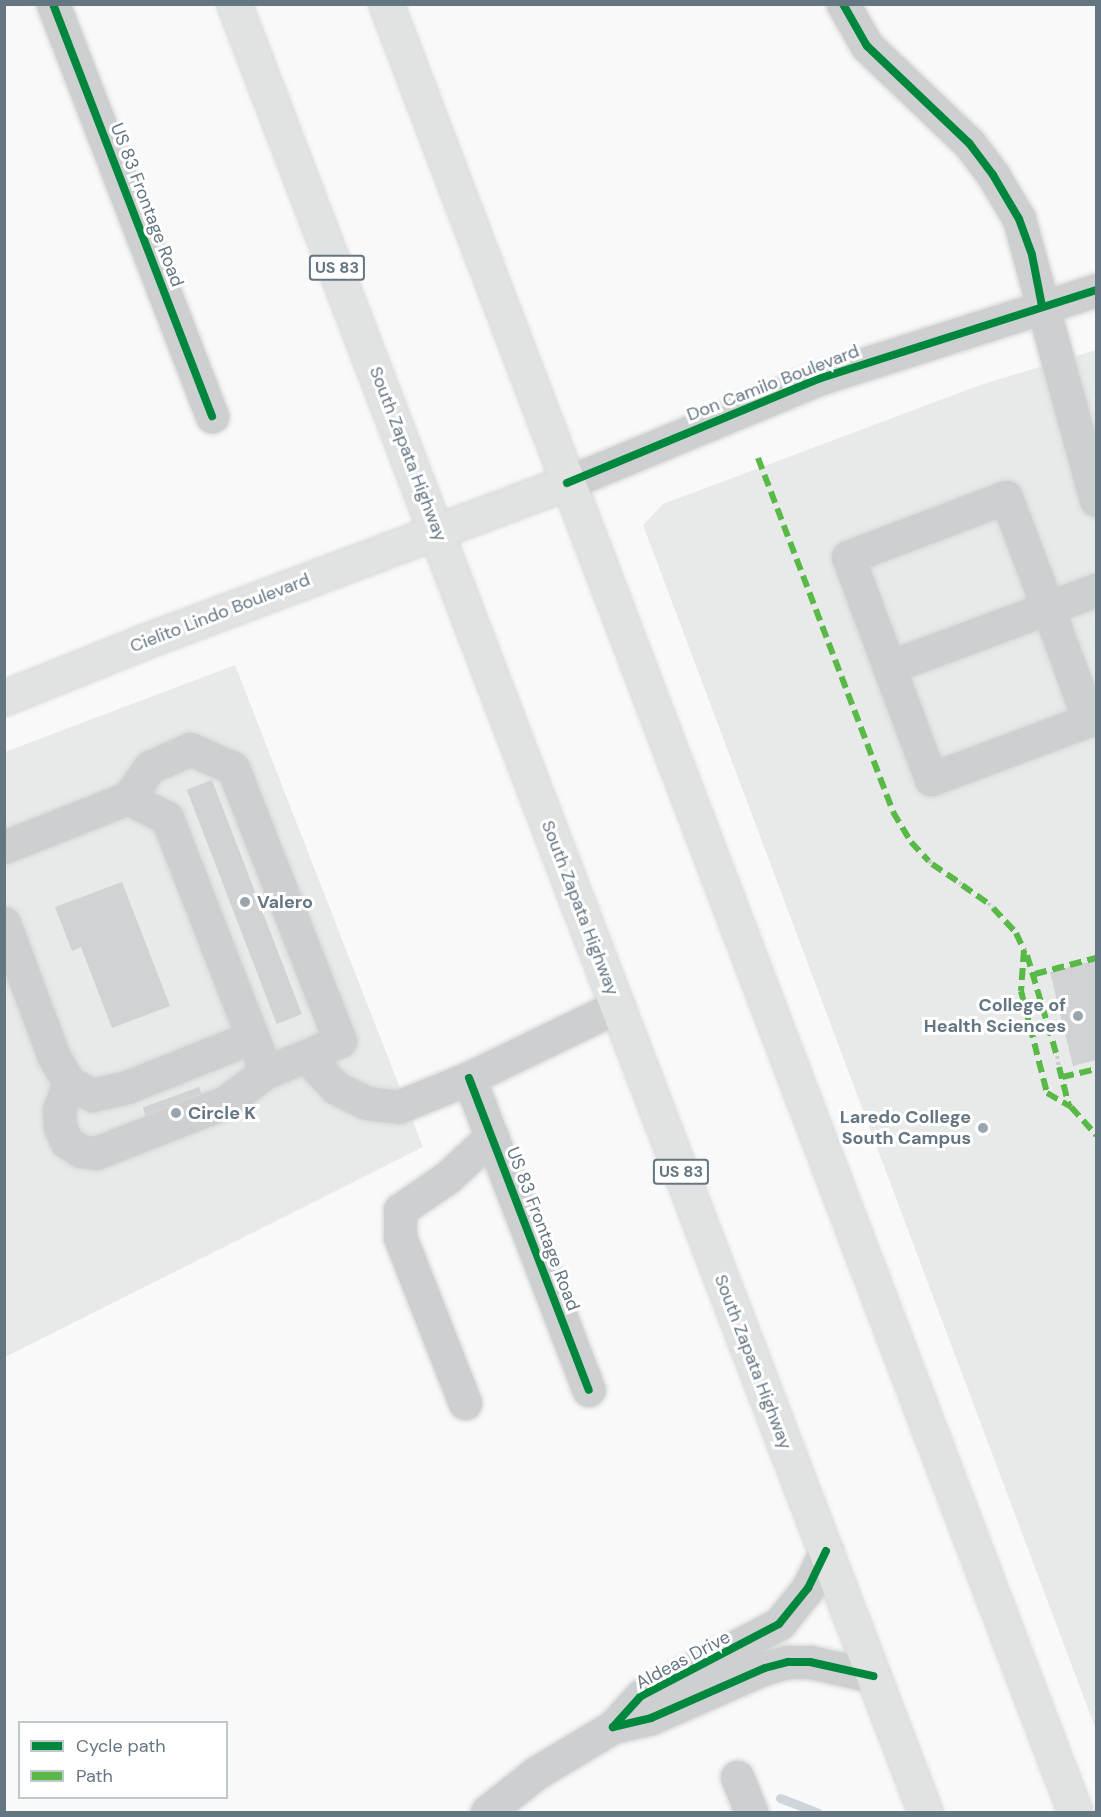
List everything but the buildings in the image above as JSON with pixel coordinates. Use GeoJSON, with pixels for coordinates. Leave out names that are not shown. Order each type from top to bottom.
{"type":"FeatureCollection","features":[{"type":"Feature","properties":{"kind":"main road","name":"South Zapata Highway"},"geometry":{"type":"LineString","coordinates":[[234,4],[925,1812]]}},
{"type":"Feature","properties":{"kind":"main road"},"geometry":{"type":"LineString","coordinates":[[386,4],[1075,1812]]}},
{"type":"Feature","properties":{"kind":"main road","name":"Cielito Lindo Boulevard"},"geometry":{"type":"LineString","coordinates":[[4,698],[143,642],[567,483]]}},
{"type":"Feature","properties":{"kind":"street","name":"US 83 Frontage Road"},"geometry":{"type":"LineString","coordinates":[[53,4],[212,416]]}},
{"type":"Feature","properties":{"kind":"street"},"geometry":{"type":"LineString","coordinates":[[843,4],[867,46],[969,142],[993,175],[1025,237],[1096,500]]}},
{"type":"Feature","properties":{"kind":"street","name":"Don Camilo Boulevard"},"geometry":{"type":"LineString","coordinates":[[567,483],[821,378],[1096,290]]}},
{"type":"Feature","properties":{"kind":"street"},"geometry":{"type":"LineString","coordinates":[[1006,497],[1089,720],[931,779],[889,667],[848,556],[1006,497]]}},
{"type":"Feature","properties":{"kind":"street"},"geometry":{"type":"LineString","coordinates":[[889,667],[1096,590]]}},
{"type":"Feature","properties":{"kind":"street"},"geometry":{"type":"LineString","coordinates":[[4,847],[128,798],[150,767],[190,749],[233,768],[340,1041],[266,1072],[226,1102],[96,1153],[81,1151],[67,1142],[60,1127],[59,1110],[69,1083]]}},
{"type":"Feature","properties":{"kind":"street"},"geometry":{"type":"LineString","coordinates":[[128,798],[167,818],[266,1072]]}},
{"type":"Feature","properties":{"kind":"street"},"geometry":{"type":"LineString","coordinates":[[4,923],[54,1057],[69,1083],[93,1095],[127,1087],[252,1037]]}},
{"type":"Feature","properties":{"kind":"street"},"geometry":{"type":"LineString","coordinates":[[306,1056],[336,1088],[367,1102],[398,1107],[469,1078],[618,1006]]}},
{"type":"Feature","properties":{"kind":"street","name":"US 83 Frontage Road"},"geometry":{"type":"LineString","coordinates":[[469,1078],[589,1390]]}},
{"type":"Feature","properties":{"kind":"street"},"geometry":{"type":"LineString","coordinates":[[465,1403],[400,1237],[400,1210],[448,1177],[492,1136]]}},
{"type":"Feature","properties":{"kind":"street","name":"Aldeas Drive"},"geometry":{"type":"LineString","coordinates":[[613,1727],[640,1696],[779,1624],[808,1588],[826,1551]]}},
{"type":"Feature","properties":{"kind":"street","name":"Aldeas Drive"},"geometry":{"type":"LineString","coordinates":[[487,1812],[536,1773],[613,1727],[651,1718],[765,1668],[788,1662],[810,1662],[873,1676]]}},
{"type":"Feature","properties":{"kind":"street"},"geometry":{"type":"LineString","coordinates":[[737,1777],[751,1812]]}},
{"type":"Feature","properties":{"kind":"path"},"geometry":{"type":"LineString","coordinates":[[988,903],[993,908]]}},
{"type":"Feature","properties":{"kind":"path"},"geometry":{"type":"LineString","coordinates":[[1057,1056],[1059,1067]]}},
{"type":"Feature","properties":{"kind":"shaded area","name":"Laredo College South Campus"},"geometry":{"type":"Polygon","coordinates":[[[1096,350],[1096,1730],[643,525],[663,504],[983,384],[1096,350]]]}},
{"type":"Feature","properties":{"kind":"shaded area"},"geometry":{"type":"Polygon","coordinates":[[[235,665],[423,1147],[5,1357],[5,752],[235,665]]]}},
{"type":"Feature","properties":{"kind":"waterway"},"geometry":{"type":"LineString","coordinates":[[780,1798],[817,1812]]}},
{"type":"Feature","properties":{"kind":"marked path"},"geometry":{"type":"LineString","coordinates":[[758,458],[893,812],[911,842],[929,861]]}},
{"type":"Feature","properties":{"kind":"marked path"},"geometry":{"type":"LineString","coordinates":[[932,864],[959,882]]}},
{"type":"Feature","properties":{"kind":"marked path"},"geometry":{"type":"LineString","coordinates":[[962,885],[988,903]]}},
{"type":"Feature","properties":{"kind":"marked path"},"geometry":{"type":"LineString","coordinates":[[993,908],[1016,933],[1024,950],[1021,991],[1047,1093],[1071,1107],[1096,1135]]}},
{"type":"Feature","properties":{"kind":"marked path"},"geometry":{"type":"LineString","coordinates":[[1027,955],[1057,1056]]}},
{"type":"Feature","properties":{"kind":"marked path"},"geometry":{"type":"LineString","coordinates":[[1035,974],[1096,958]]}},
{"type":"Feature","properties":{"kind":"marked path"},"geometry":{"type":"LineString","coordinates":[[1059,1067],[1069,1106]]}},
{"type":"Feature","properties":{"kind":"marked path"},"geometry":{"type":"LineString","coordinates":[[1062,1077],[1096,1069]]}},
{"type":"Feature","properties":{"kind":"cycle path"},"geometry":{"type":"LineString","coordinates":[[53,4],[212,416]]}},
{"type":"Feature","properties":{"kind":"cycle path"},"geometry":{"type":"LineString","coordinates":[[843,4],[867,46],[969,143],[993,175],[1019,219],[1032,255],[1042,306]]}},
{"type":"Feature","properties":{"kind":"cycle path"},"geometry":{"type":"LineString","coordinates":[[567,483],[821,378],[1096,290]]}},
{"type":"Feature","properties":{"kind":"cycle path"},"geometry":{"type":"LineString","coordinates":[[469,1078],[589,1390]]}},
{"type":"Feature","properties":{"kind":"cycle path"},"geometry":{"type":"LineString","coordinates":[[826,1551],[808,1588],[779,1624],[641,1696],[613,1727],[651,1718],[765,1668],[788,1662],[810,1662],[873,1676]]}},
{"type":"Feature","properties":{"kind":"place","name":"Valero"},"geometry":{"type":"Point","coordinates":[245,902]}},
{"type":"Feature","properties":{"kind":"place","name":"College of Health Sciences"},"geometry":{"type":"Point","coordinates":[1078,1016]}},
{"type":"Feature","properties":{"kind":"place","name":"Circle K"},"geometry":{"type":"Point","coordinates":[176,1113]}},
{"type":"Feature","properties":{"kind":"place","name":"Laredo College South Campus"},"geometry":{"type":"Point","coordinates":[983,1128]}}]}
